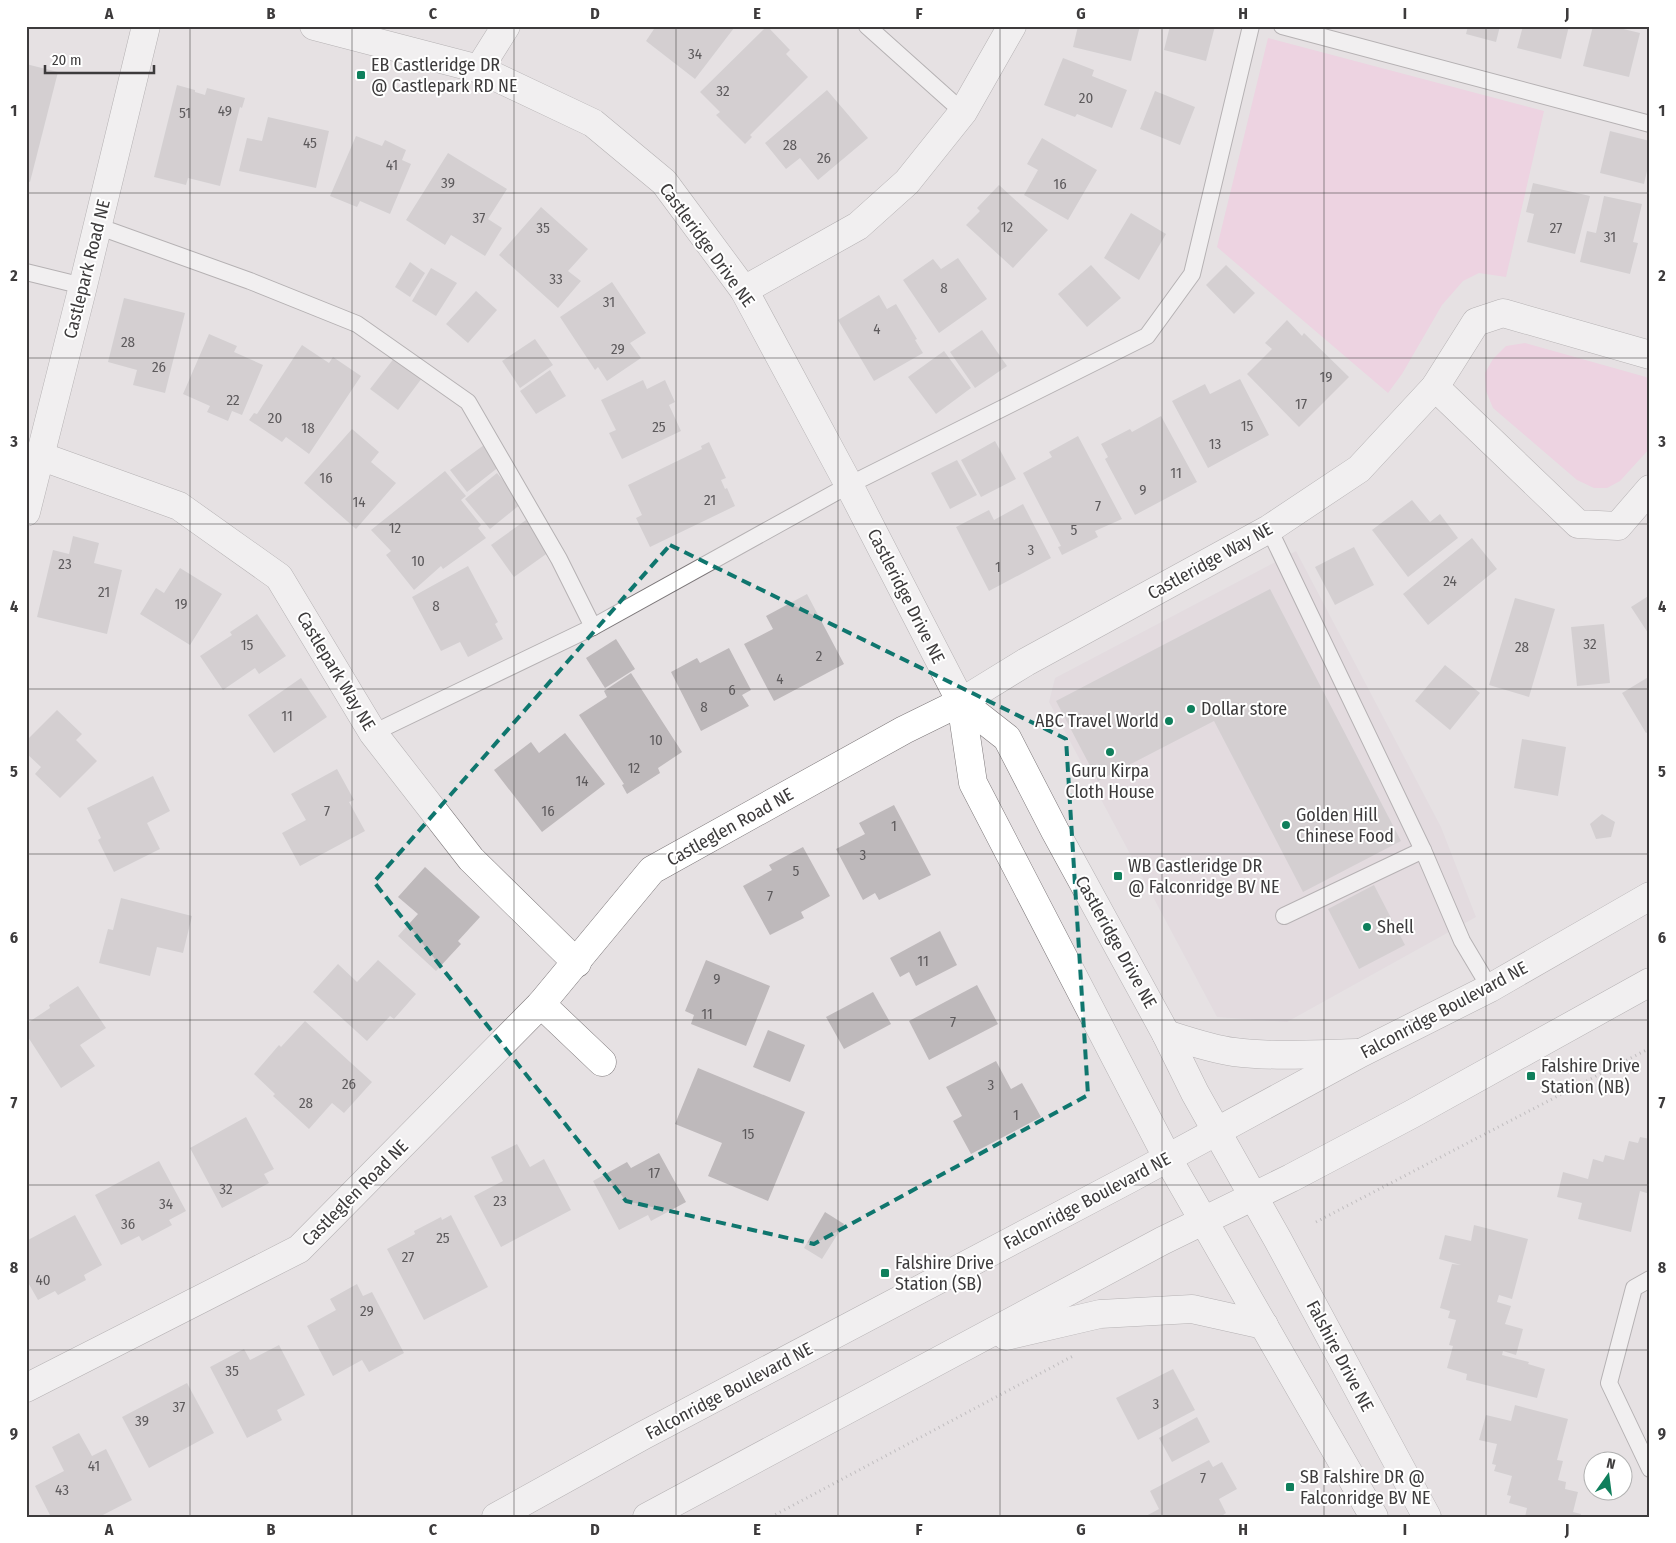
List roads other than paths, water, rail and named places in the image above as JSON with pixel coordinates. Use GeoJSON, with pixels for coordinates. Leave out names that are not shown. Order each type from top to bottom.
{"type":"FeatureCollection","features":[{"type":"Feature","properties":{"kind":"street","name":"Castlepark Road NE"},"geometry":{"type":"LineString","coordinates":[[26,512],[84,286],[146,26]]}},
{"type":"Feature","properties":{"kind":"street","name":"Castleridge Drive NE"},"geometry":{"type":"LineString","coordinates":[[314,26],[480,69],[593,124],[664,182],[744,290],[849,485],[961,702],[973,783],[1168,1158],[1204,1222]]}},
{"type":"Feature","properties":{"kind":"street"},"geometry":{"type":"LineString","coordinates":[[480,69],[506,26]]}},
{"type":"Feature","properties":{"kind":"street"},"geometry":{"type":"LineString","coordinates":[[744,290],[858,226],[907,182],[963,112],[1012,26]]}},
{"type":"Feature","properties":{"kind":"street","name":"Castleridge Way NE"},"geometry":{"type":"LineString","coordinates":[[961,702],[1026,662],[1269,529],[1359,468],[1435,387],[1476,322],[1503,313],[1650,355]]}},
{"type":"Feature","properties":{"kind":"street"},"geometry":{"type":"LineString","coordinates":[[1435,387],[1578,524],[1618,526],[1650,489]]}},
{"type":"Feature","properties":{"kind":"street","name":"Castlepark Way NE"},"geometry":{"type":"LineString","coordinates":[[40,456],[179,506],[279,577],[373,733],[471,859],[577,963]]}},
{"type":"Feature","properties":{"kind":"street","name":"Castleridge Drive NE"},"geometry":{"type":"LineString","coordinates":[[961,702],[1007,738],[1166,1034],[1195,1093],[1253,1196]]}},
{"type":"Feature","properties":{"kind":"street","name":"Castleglen Road NE"},"geometry":{"type":"LineString","coordinates":[[26,1388],[299,1249],[541,1004],[577,963],[652,870],[904,730],[961,702]]}},
{"type":"Feature","properties":{"kind":"street","name":"Falconridge Boulevard NE"},"geometry":{"type":"LineString","coordinates":[[496,1517],[644,1435],[1168,1158],[1217,1130],[1490,988],[1650,896]]}},
{"type":"Feature","properties":{"kind":"street"},"geometry":{"type":"LineString","coordinates":[[647,1517],[1162,1241],[1291,1178],[1412,1114],[1650,982]]}},
{"type":"Feature","properties":{"kind":"street"},"geometry":{"type":"LineString","coordinates":[[541,1004],[602,1062]]}},
{"type":"Feature","properties":{"kind":"street"},"geometry":{"type":"LineString","coordinates":[[1166,1034],[1200,1045],[1234,1052],[1287,1054],[1362,1053]]}},
{"type":"Feature","properties":{"kind":"street","name":"Falshire Drive NE"},"geometry":{"type":"LineString","coordinates":[[1253,1196],[1427,1517]]}},
{"type":"Feature","properties":{"kind":"street"},"geometry":{"type":"LineString","coordinates":[[1204,1222],[1374,1517]]}},
{"type":"Feature","properties":{"kind":"street"},"geometry":{"type":"LineString","coordinates":[[973,1343],[1100,1314],[1192,1309],[1264,1325]]}},
{"type":"Feature","properties":{"kind":"lane"},"geometry":{"type":"LineString","coordinates":[[867,26],[963,112]]}},
{"type":"Feature","properties":{"kind":"lane"},"geometry":{"type":"LineString","coordinates":[[373,733],[593,627],[849,485],[1147,336],[1192,274],[1251,26]]}},
{"type":"Feature","properties":{"kind":"lane"},"geometry":{"type":"LineString","coordinates":[[1282,26],[1650,124]]}},
{"type":"Feature","properties":{"kind":"lane"},"geometry":{"type":"LineString","coordinates":[[97,226],[250,281],[357,324],[468,402],[559,559],[593,627]]}},
{"type":"Feature","properties":{"kind":"lane"},"geometry":{"type":"LineString","coordinates":[[26,272],[84,286]]}},
{"type":"Feature","properties":{"kind":"lane"},"geometry":{"type":"LineString","coordinates":[[1269,529],[1423,850],[1462,941],[1490,988]]}},
{"type":"Feature","properties":{"kind":"lane"},"geometry":{"type":"LineString","coordinates":[[1284,916],[1423,850]]}},
{"type":"Feature","properties":{"kind":"lane"},"geometry":{"type":"LineString","coordinates":[[1650,1279],[1634,1288],[1610,1383],[1650,1469]]}},
{"type":"Feature","properties":{"kind":"place","name":"EB Castleridge DR @ Castlepark RD NE"},"geometry":{"type":"Point","coordinates":[361,75]}},
{"type":"Feature","properties":{"kind":"place","name":"Dollar store"},"geometry":{"type":"Point","coordinates":[1191,709]}},
{"type":"Feature","properties":{"kind":"place","name":"ABC Travel World"},"geometry":{"type":"Point","coordinates":[1169,721]}},
{"type":"Feature","properties":{"kind":"place","name":"Guru Kirpa Cloth House"},"geometry":{"type":"Point","coordinates":[1110,752]}},
{"type":"Feature","properties":{"kind":"place","name":"Golden Hill Chinese Food"},"geometry":{"type":"Point","coordinates":[1286,825]}},
{"type":"Feature","properties":{"kind":"place","name":"WB Castleridge DR @ Falconridge BV NE"},"geometry":{"type":"Point","coordinates":[1118,876]}},
{"type":"Feature","properties":{"kind":"place","name":"Shell"},"geometry":{"type":"Point","coordinates":[1367,927]}},
{"type":"Feature","properties":{"kind":"place","name":"Falshire Drive Station (NB)"},"geometry":{"type":"Point","coordinates":[1531,1076]}},
{"type":"Feature","properties":{"kind":"place","name":"Falshire Drive Station (SB)"},"geometry":{"type":"Point","coordinates":[885,1273]}},
{"type":"Feature","properties":{"kind":"place","name":"SB Falshire DR @ Falconridge BV NE"},"geometry":{"type":"Point","coordinates":[1290,1487]}}]}
